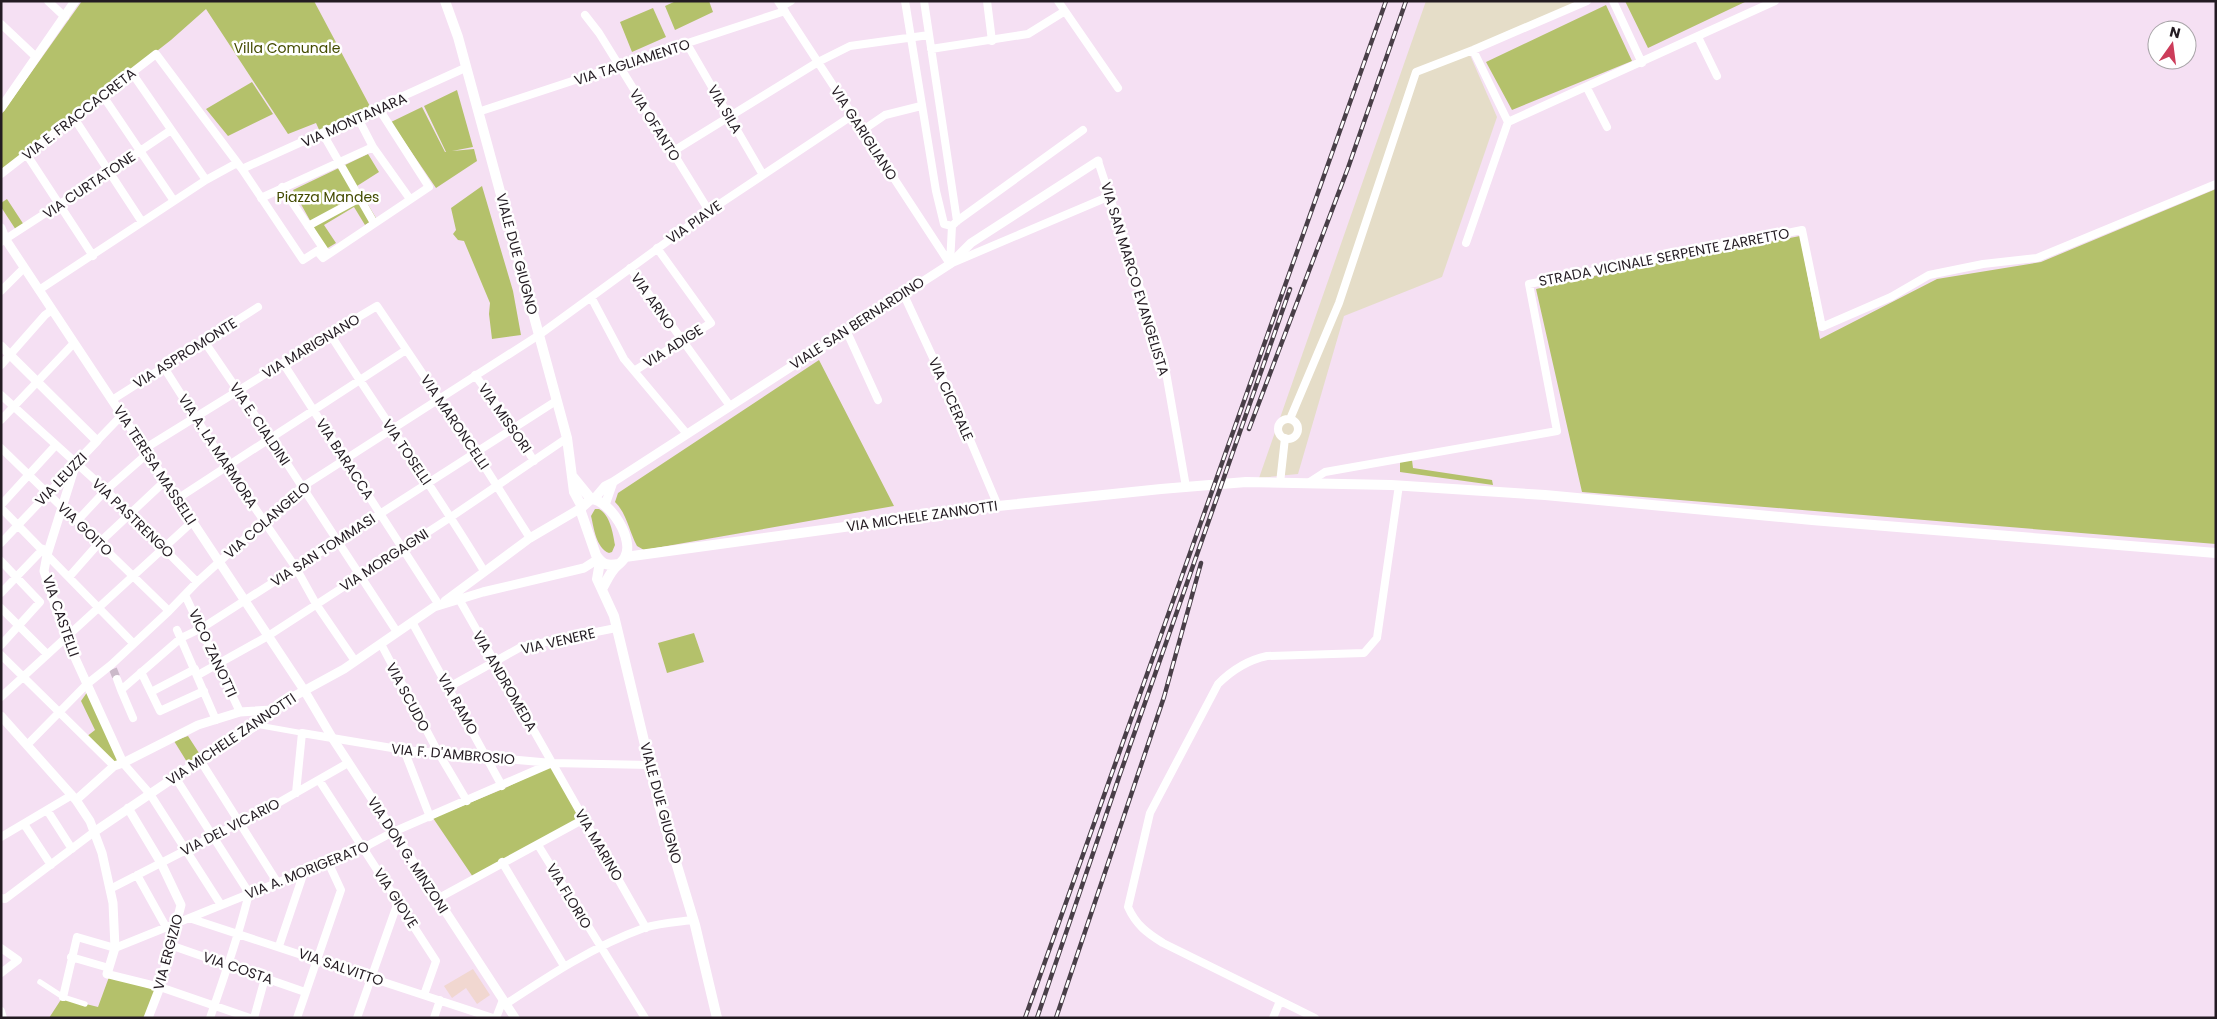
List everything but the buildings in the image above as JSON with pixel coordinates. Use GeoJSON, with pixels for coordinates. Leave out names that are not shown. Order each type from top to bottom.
{"type":"FeatureCollection","features":[{"type":"Feature","properties":{"kind":"main road","name":"VIALE DUE GIUGNO"},"geometry":{"type":"LineString","coordinates":[[445,1],[458,37],[567,438],[574,492],[599,560],[598,578],[614,616],[662,816],[693,920],[717,1018]]}},
{"type":"Feature","properties":{"kind":"main road"},"geometry":{"type":"LineString","coordinates":[[573,477],[592,499],[605,504],[618,520],[626,540],[634,548],[647,554]]}},
{"type":"Feature","properties":{"kind":"main road","name":"VIA MICHELE ZANNOTTI"},"geometry":{"type":"LineString","coordinates":[[599,560],[608,566],[622,560],[647,554],[998,506],[1246,482],[1400,485],[1545,495],[1812,520],[2216,553]]}},
{"type":"Feature","properties":{"kind":"main road"},"geometry":{"type":"LineString","coordinates":[[581,508],[592,499]]}},
{"type":"Feature","properties":{"kind":"main road"},"geometry":{"type":"LineString","coordinates":[[602,589],[607,578],[622,560],[626,540]]}},
{"type":"Feature","properties":{"kind":"street"},"geometry":{"type":"LineString","coordinates":[[48,1],[65,16]]}},
{"type":"Feature","properties":{"kind":"street"},"geometry":{"type":"LineString","coordinates":[[1,108],[75,1]]}},
{"type":"Feature","properties":{"kind":"street","name":"VIA TAGLIAMENTO"},"geometry":{"type":"LineString","coordinates":[[478,112],[687,44],[791,1]]}},
{"type":"Feature","properties":{"kind":"street"},"geometry":{"type":"LineString","coordinates":[[905,1],[921,106],[936,191],[944,224],[954,224],[1083,130]]}},
{"type":"Feature","properties":{"kind":"street"},"geometry":{"type":"LineString","coordinates":[[924,1],[954,224],[950,264],[1110,196]]}},
{"type":"Feature","properties":{"kind":"street"},"geometry":{"type":"LineString","coordinates":[[987,1],[992,41]]}},
{"type":"Feature","properties":{"kind":"street"},"geometry":{"type":"LineString","coordinates":[[1058,1],[1118,88]]}},
{"type":"Feature","properties":{"kind":"street"},"geometry":{"type":"LineString","coordinates":[[1285,438],[1280,434],[1281,422],[1290,419],[1339,303],[1416,72],[1588,1]]}},
{"type":"Feature","properties":{"kind":"street"},"geometry":{"type":"LineString","coordinates":[[1613,1],[1642,63]]}},
{"type":"Feature","properties":{"kind":"street"},"geometry":{"type":"LineString","coordinates":[[1508,122],[1587,88],[1775,1]]}},
{"type":"Feature","properties":{"kind":"street","name":"VIA GARIGLIANO"},"geometry":{"type":"LineString","coordinates":[[782,6],[950,264]]}},
{"type":"Feature","properties":{"kind":"street"},"geometry":{"type":"LineString","coordinates":[[931,49],[1028,34],[1065,11]]}},
{"type":"Feature","properties":{"kind":"street","name":"VIA OFANTO"},"geometry":{"type":"LineString","coordinates":[[585,15],[599,33],[709,211]]}},
{"type":"Feature","properties":{"kind":"street"},"geometry":{"type":"LineString","coordinates":[[1,24],[36,57]]}},
{"type":"Feature","properties":{"kind":"street"},"geometry":{"type":"LineString","coordinates":[[672,152],[820,62],[850,46],[929,34]]}},
{"type":"Feature","properties":{"kind":"street"},"geometry":{"type":"LineString","coordinates":[[1698,37],[1717,76]]}},
{"type":"Feature","properties":{"kind":"street","name":"VIA SILA"},"geometry":{"type":"LineString","coordinates":[[687,44],[763,175]]}},
{"type":"Feature","properties":{"kind":"street"},"geometry":{"type":"LineString","coordinates":[[1466,243],[1508,122],[1473,50]]}},
{"type":"Feature","properties":{"kind":"street","name":"VIA E. FRACCACRETA"},"geometry":{"type":"LineString","coordinates":[[1,174],[156,54],[240,166]]}},
{"type":"Feature","properties":{"kind":"street","name":"VIA MONTANARA"},"geometry":{"type":"LineString","coordinates":[[39,290],[206,180],[323,134],[465,68]]}},
{"type":"Feature","properties":{"kind":"street"},"geometry":{"type":"LineString","coordinates":[[132,73],[206,180]]}},
{"type":"Feature","properties":{"kind":"street"},"geometry":{"type":"LineString","coordinates":[[1587,88],[1607,127]]}},
{"type":"Feature","properties":{"kind":"street"},"geometry":{"type":"LineString","coordinates":[[103,96],[174,201]]}},
{"type":"Feature","properties":{"kind":"street"},"geometry":{"type":"LineString","coordinates":[[863,130],[885,115],[921,106]]}},
{"type":"Feature","properties":{"kind":"street"},"geometry":{"type":"LineString","coordinates":[[240,166],[302,260],[317,251],[323,258],[430,187],[379,109]]}},
{"type":"Feature","properties":{"kind":"street","name":"VIA PIAVE"},"geometry":{"type":"LineString","coordinates":[[539,335],[709,211],[853,115]]}},
{"type":"Feature","properties":{"kind":"street"},"geometry":{"type":"LineString","coordinates":[[74,118],[142,222]]}},
{"type":"Feature","properties":{"kind":"street"},"geometry":{"type":"LineString","coordinates":[[358,118],[373,147],[410,199]]}},
{"type":"Feature","properties":{"kind":"street","name":"VIA CURTATONE"},"geometry":{"type":"LineString","coordinates":[[3,239],[171,130]]}},
{"type":"Feature","properties":{"kind":"street"},"geometry":{"type":"LineString","coordinates":[[323,134],[374,223]]}},
{"type":"Feature","properties":{"kind":"street"},"geometry":{"type":"LineString","coordinates":[[261,198],[373,147]]}},
{"type":"Feature","properties":{"kind":"street"},"geometry":{"type":"LineString","coordinates":[[27,155],[93,256]]}},
{"type":"Feature","properties":{"kind":"street","name":"VIALE SAN BERNARDINO"},"geometry":{"type":"LineString","coordinates":[[592,499],[605,486],[614,482],[950,264],[971,243],[1098,161]]}},
{"type":"Feature","properties":{"kind":"street","name":"VIA SAN MARCO EVANGELISTA"},"geometry":{"type":"LineString","coordinates":[[1098,161],[1164,361],[1186,487]]}},
{"type":"Feature","properties":{"kind":"street","name":"STRADA VICINALE SERPENTE ZARRETTO"},"geometry":{"type":"LineString","coordinates":[[1308,483],[1324,472],[1557,431],[1529,284],[1802,230],[1822,327],[1891,297],[1929,276],[1983,264],[2037,258],[2216,184]]}},
{"type":"Feature","properties":{"kind":"street"},"geometry":{"type":"LineString","coordinates":[[282,187],[327,254]]}},
{"type":"Feature","properties":{"kind":"street"},"geometry":{"type":"LineString","coordinates":[[308,226],[360,198]]}},
{"type":"Feature","properties":{"kind":"street","name":"VIA TERESA MASSELLI"},"geometry":{"type":"LineString","coordinates":[[1,228],[3,239],[39,290],[304,690]]}},
{"type":"Feature","properties":{"kind":"street","name":"VIA ADIGE"},"geometry":{"type":"LineString","coordinates":[[634,371],[711,323],[657,248]]}},
{"type":"Feature","properties":{"kind":"street"},"geometry":{"type":"LineString","coordinates":[[1,291],[24,268]]}},
{"type":"Feature","properties":{"kind":"street","name":"VIA ARNO"},"geometry":{"type":"LineString","coordinates":[[630,268],[730,406]]}},
{"type":"Feature","properties":{"kind":"street","name":"VIA CICERALE"},"geometry":{"type":"LineString","coordinates":[[903,294],[960,416],[998,506]]}},
{"type":"Feature","properties":{"kind":"street"},"geometry":{"type":"LineString","coordinates":[[591,297],[624,359],[687,434]]}},
{"type":"Feature","properties":{"kind":"street","name":"VIA MARIGNANO"},"geometry":{"type":"LineString","coordinates":[[77,521],[146,451],[283,362],[377,306]]}},
{"type":"Feature","properties":{"kind":"street","name":"VIA MARONCELLI"},"geometry":{"type":"LineString","coordinates":[[377,306],[476,453],[530,538]]}},
{"type":"Feature","properties":{"kind":"street","name":"VIA ASPROMONTE"},"geometry":{"type":"LineString","coordinates":[[112,400],[258,307]]}},
{"type":"Feature","properties":{"kind":"street"},"geometry":{"type":"LineString","coordinates":[[1,365],[45,315],[52,310]]}},
{"type":"Feature","properties":{"kind":"street"},"geometry":{"type":"LineString","coordinates":[[846,330],[878,400]]}},
{"type":"Feature","properties":{"kind":"street","name":"VIA TOSELLI"},"geometry":{"type":"LineString","coordinates":[[330,334],[451,517],[484,571]]}},
{"type":"Feature","properties":{"kind":"street","name":"VIA COLANGELO"},"geometry":{"type":"LineString","coordinates":[[27,745],[87,684],[112,667],[133,643],[169,611],[197,582],[302,487],[344,458],[539,335]]}},
{"type":"Feature","properties":{"kind":"street","name":"VIA E. CIALDINI"},"geometry":{"type":"LineString","coordinates":[[204,341],[271,439],[397,632]]}},
{"type":"Feature","properties":{"kind":"street"},"geometry":{"type":"LineString","coordinates":[[1,420],[74,343]]}},
{"type":"Feature","properties":{"kind":"street"},"geometry":{"type":"LineString","coordinates":[[1,346],[98,442]]}},
{"type":"Feature","properties":{"kind":"street"},"geometry":{"type":"LineString","coordinates":[[177,499],[406,350]]}},
{"type":"Feature","properties":{"kind":"street","name":"VIA BARACCA"},"geometry":{"type":"LineString","coordinates":[[283,362],[439,605]]}},
{"type":"Feature","properties":{"kind":"street","name":"VIA A. LA MARMORA"},"geometry":{"type":"LineString","coordinates":[[163,366],[227,468],[296,568],[316,604],[356,661]]}},
{"type":"Feature","properties":{"kind":"street","name":"VIA MISSORI"},"geometry":{"type":"LineString","coordinates":[[475,375],[514,429],[534,461]]}},
{"type":"Feature","properties":{"kind":"street","name":"VIA PASTRENGO"},"geometry":{"type":"LineString","coordinates":[[1,395],[106,490],[197,582]]}},
{"type":"Feature","properties":{"kind":"street","name":"VIA SAN TOMMASI"},"geometry":{"type":"LineString","coordinates":[[121,690],[181,638],[202,628],[556,401]]}},
{"type":"Feature","properties":{"kind":"street","name":"VIA LEUZZI"},"geometry":{"type":"LineString","coordinates":[[1,543],[122,416]]}},
{"type":"Feature","properties":{"kind":"street"},"geometry":{"type":"LineString","coordinates":[[1285,438],[1294,436],[1298,431],[1297,425],[1290,419]]}},
{"type":"Feature","properties":{"kind":"street","name":"VIA MORGAGNI"},"geometry":{"type":"LineString","coordinates":[[151,692],[220,664],[268,636],[451,517],[567,438]]}},
{"type":"Feature","properties":{"kind":"street"},"geometry":{"type":"LineString","coordinates":[[1280,483],[1285,438]]}},
{"type":"Feature","properties":{"kind":"street"},"geometry":{"type":"LineString","coordinates":[[56,446],[1,506],[133,643]]}},
{"type":"Feature","properties":{"kind":"street","name":"VIA GOITO"},"geometry":{"type":"LineString","coordinates":[[1,448],[169,611]]}},
{"type":"Feature","properties":{"kind":"street","name":"VIA CASTELLI"},"geometry":{"type":"LineString","coordinates":[[76,463],[63,507],[45,552],[44,571],[66,638],[87,684],[119,764]]}},
{"type":"Feature","properties":{"kind":"street"},"geometry":{"type":"LineString","coordinates":[[68,577],[99,542],[165,481]]}},
{"type":"Feature","properties":{"kind":"street"},"geometry":{"type":"LineString","coordinates":[[605,504],[614,482]]}},
{"type":"Feature","properties":{"kind":"street"},"geometry":{"type":"LineString","coordinates":[[1315,1018],[1146,933],[1134,921],[1128,907],[1130,893],[1150,813],[1218,684],[1229,673],[1252,659],[1267,656],[1364,653],[1377,638],[1400,485]]}},
{"type":"Feature","properties":{"kind":"street","name":"VIA MICHELE ZANNOTTI"},"geometry":{"type":"LineString","coordinates":[[3,899],[128,808],[257,725],[272,710],[356,661],[439,605],[530,538],[581,508]]}},
{"type":"Feature","properties":{"kind":"street"},"geometry":{"type":"LineString","coordinates":[[1,697],[192,522]]}},
{"type":"Feature","properties":{"kind":"street"},"geometry":{"type":"LineString","coordinates":[[1,593],[16,576],[45,552]]}},
{"type":"Feature","properties":{"kind":"street","name":"VIA MICHELE ZANNOTTI"},"geometry":{"type":"LineString","coordinates":[[439,605],[584,568],[599,560]]}},
{"type":"Feature","properties":{"kind":"street"},"geometry":{"type":"LineString","coordinates":[[1,561],[40,602],[1,645]]}},
{"type":"Feature","properties":{"kind":"street","name":"VICO ZANOTTI"},"geometry":{"type":"LineString","coordinates":[[185,595],[220,664],[240,712]]}},
{"type":"Feature","properties":{"kind":"street","name":"VIA ANDROMEDA"},"geometry":{"type":"LineString","coordinates":[[459,599],[552,763]]}},
{"type":"Feature","properties":{"kind":"street"},"geometry":{"type":"LineString","coordinates":[[1,608],[47,654]]}},
{"type":"Feature","properties":{"kind":"street","name":"VIA RAMO"},"geometry":{"type":"LineString","coordinates":[[412,622],[502,786]]}},
{"type":"Feature","properties":{"kind":"street","name":"VIA VENERE"},"geometry":{"type":"LineString","coordinates":[[449,688],[521,647],[616,628]]}},
{"type":"Feature","properties":{"kind":"street"},"geometry":{"type":"LineString","coordinates":[[177,630],[197,672],[216,720]]}},
{"type":"Feature","properties":{"kind":"street","name":"VIA SCUDO"},"geometry":{"type":"LineString","coordinates":[[380,644],[438,752],[468,800]]}},
{"type":"Feature","properties":{"kind":"street"},"geometry":{"type":"LineString","coordinates":[[1,655],[150,794],[187,849],[221,905]]}},
{"type":"Feature","properties":{"kind":"street"},"geometry":{"type":"LineString","coordinates":[[141,672],[160,711],[204,691]]}},
{"type":"Feature","properties":{"kind":"street"},"geometry":{"type":"LineString","coordinates":[[116,679],[133,718]]}},
{"type":"Feature","properties":{"kind":"street","name":"VIA DON G. MINZONI"},"geometry":{"type":"LineString","coordinates":[[304,690],[333,740],[515,1018]]}},
{"type":"Feature","properties":{"kind":"street"},"geometry":{"type":"LineString","coordinates":[[1,837],[47,810],[74,797],[119,764],[198,725],[240,712],[272,710]]}},
{"type":"Feature","properties":{"kind":"street"},"geometry":{"type":"LineString","coordinates":[[1,716],[74,797],[90,821],[102,852],[114,903],[115,948],[108,971]]}},
{"type":"Feature","properties":{"kind":"street","name":"VIA F. D'AMBROSIO"},"geometry":{"type":"LineString","coordinates":[[257,725],[333,740],[404,750],[552,763],[650,765]]}},
{"type":"Feature","properties":{"kind":"street"},"geometry":{"type":"LineString","coordinates":[[296,792],[302,733]]}},
{"type":"Feature","properties":{"kind":"street"},"geometry":{"type":"LineString","coordinates":[[404,750],[430,817]]}},
{"type":"Feature","properties":{"kind":"street"},"geometry":{"type":"LineString","coordinates":[[200,760],[278,882]]}},
{"type":"Feature","properties":{"kind":"street","name":"VIA DEL VICARIO"},"geometry":{"type":"LineString","coordinates":[[110,889],[240,822],[348,763]]}},
{"type":"Feature","properties":{"kind":"street","name":"VIA A. MORIGERATO"},"geometry":{"type":"LineString","coordinates":[[115,948],[363,848],[393,832],[552,763]]}},
{"type":"Feature","properties":{"kind":"street","name":"VIA MARINO"},"geometry":{"type":"LineString","coordinates":[[552,763],[646,928]]}},
{"type":"Feature","properties":{"kind":"street"},"geometry":{"type":"LineString","coordinates":[[175,777],[250,893],[240,934],[227,965],[210,1018]]}},
{"type":"Feature","properties":{"kind":"street","name":"VIA GIOVE"},"geometry":{"type":"LineString","coordinates":[[318,780],[436,961],[424,995]]}},
{"type":"Feature","properties":{"kind":"street","name":"VIA ERGIZIO"},"geometry":{"type":"LineString","coordinates":[[128,808],[161,863],[181,905],[171,925],[170,944],[160,987],[148,1018]]}},
{"type":"Feature","properties":{"kind":"street"},"geometry":{"type":"LineString","coordinates":[[47,810],[72,849]]}},
{"type":"Feature","properties":{"kind":"street"},"geometry":{"type":"LineString","coordinates":[[437,899],[584,819]]}},
{"type":"Feature","properties":{"kind":"street"},"geometry":{"type":"LineString","coordinates":[[24,824],[51,865]]}},
{"type":"Feature","properties":{"kind":"street","name":"VIA FLORIO"},"geometry":{"type":"LineString","coordinates":[[538,845],[645,1018]]}},
{"type":"Feature","properties":{"kind":"street"},"geometry":{"type":"LineString","coordinates":[[297,1018],[341,890],[328,862]]}},
{"type":"Feature","properties":{"kind":"street"},"geometry":{"type":"LineString","coordinates":[[502,862],[564,966]]}},
{"type":"Feature","properties":{"kind":"street"},"geometry":{"type":"LineString","coordinates":[[279,946],[304,872]]}},
{"type":"Feature","properties":{"kind":"street"},"geometry":{"type":"LineString","coordinates":[[136,875],[171,925]]}},
{"type":"Feature","properties":{"kind":"street"},"geometry":{"type":"LineString","coordinates":[[357,1018],[398,902]]}},
{"type":"Feature","properties":{"kind":"street","name":"VIA SALVITTO"},"geometry":{"type":"LineString","coordinates":[[189,918],[317,958],[494,1018]]}},
{"type":"Feature","properties":{"kind":"street"},"geometry":{"type":"LineString","coordinates":[[494,1018],[505,1002],[564,966],[600,947],[646,928],[693,920]]}},
{"type":"Feature","properties":{"kind":"street"},"geometry":{"type":"LineString","coordinates":[[63,997],[71,957],[78,937],[115,948]]}},
{"type":"Feature","properties":{"kind":"street","name":"VIA COSTA"},"geometry":{"type":"LineString","coordinates":[[170,944],[305,992]]}},
{"type":"Feature","properties":{"kind":"street"},"geometry":{"type":"LineString","coordinates":[[1,948],[18,960],[1,973]]}},
{"type":"Feature","properties":{"kind":"street"},"geometry":{"type":"LineString","coordinates":[[71,957],[250,1018]]}},
{"type":"Feature","properties":{"kind":"street"},"geometry":{"type":"LineString","coordinates":[[254,1018],[265,978]]}},
{"type":"Feature","properties":{"kind":"street"},"geometry":{"type":"LineString","coordinates":[[40,982],[63,997],[85,1004]]}},
{"type":"Feature","properties":{"kind":"street"},"geometry":{"type":"LineString","coordinates":[[434,1018],[440,1000]]}},
{"type":"Feature","properties":{"kind":"street"},"geometry":{"type":"LineString","coordinates":[[1272,1018],[1280,1001]]}},
{"type":"Feature","properties":{"kind":"street"},"geometry":{"type":"LineString","coordinates":[[1,1011],[2,1018]]}},
{"type":"Feature","properties":{"kind":"shaded area"},"geometry":{"type":"Polygon","coordinates":[[[1426,1],[1592,1],[1470,55],[1497,117],[1442,277],[1344,316],[1298,474],[1259,478],[1426,1]]]}},
{"type":"Feature","properties":{"kind":"shaded area"},"geometry":{"type":"Polygon","coordinates":[[[473,969],[490,995],[477,1004],[466,988],[452,998],[444,986],[473,969]]]}},
{"type":"Feature","properties":{"kind":"green space","name":"Villa Comunale"},"geometry":{"type":"Polygon","coordinates":[[[82,1],[314,1],[372,110],[321,134],[316,123],[288,134],[206,9],[171,40],[1,173],[1,115],[82,1]]]}},
{"type":"Feature","properties":{"kind":"green space"},"geometry":{"type":"Polygon","coordinates":[[[676,1],[709,1],[713,12],[675,30],[665,6],[676,1]]]}},
{"type":"Feature","properties":{"kind":"green space"},"geometry":{"type":"Polygon","coordinates":[[[1625,1],[1747,1],[1648,48],[1625,1]]]}},
{"type":"Feature","properties":{"kind":"green space"},"geometry":{"type":"Polygon","coordinates":[[[1606,5],[1632,61],[1512,110],[1486,62],[1606,5]]]}},
{"type":"Feature","properties":{"kind":"green space"},"geometry":{"type":"Polygon","coordinates":[[[653,8],[666,37],[632,52],[620,22],[653,8]]]}},
{"type":"Feature","properties":{"kind":"green space"},"geometry":{"type":"Polygon","coordinates":[[[252,82],[273,114],[228,136],[206,109],[252,82]]]}},
{"type":"Feature","properties":{"kind":"green space"},"geometry":{"type":"Polygon","coordinates":[[[457,90],[473,147],[452,151],[474,149],[477,161],[436,188],[391,122],[422,107],[446,152],[424,106],[457,90]]]}},
{"type":"Feature","properties":{"kind":"green space","name":"Piazza Mandes"},"geometry":{"type":"Polygon","coordinates":[[[368,154],[379,172],[357,186],[376,218],[365,225],[354,207],[324,225],[336,243],[326,249],[293,190],[368,154]]]}},
{"type":"Feature","properties":{"kind":"green space"},"geometry":{"type":"Polygon","coordinates":[[[482,186],[513,291],[521,335],[492,339],[489,314],[490,303],[464,241],[458,240],[453,234],[456,230],[451,208],[482,186]]]}},
{"type":"Feature","properties":{"kind":"green space"},"geometry":{"type":"Polygon","coordinates":[[[2216,189],[2216,544],[1582,492],[1536,289],[1635,267],[1800,236],[1820,339],[1937,279],[2041,262],[2216,189]]]}},
{"type":"Feature","properties":{"kind":"green space"},"geometry":{"type":"Polygon","coordinates":[[[7,199],[24,225],[16,230],[1,207],[1,203],[7,199]]]}},
{"type":"Feature","properties":{"kind":"green space"},"geometry":{"type":"Polygon","coordinates":[[[819,360],[894,506],[644,550],[637,546],[625,517],[615,502],[618,493],[819,360]]]}},
{"type":"Feature","properties":{"kind":"green space"},"geometry":{"type":"Polygon","coordinates":[[[1412,460],[1413,468],[1492,480],[1493,485],[1400,472],[1400,462],[1412,460]]]}},
{"type":"Feature","properties":{"kind":"green space"},"geometry":{"type":"Polygon","coordinates":[[[595,509],[599,509],[606,515],[610,525],[615,545],[612,552],[609,553],[601,547],[596,537],[591,516],[595,509]]]}},
{"type":"Feature","properties":{"kind":"green space"},"geometry":{"type":"Polygon","coordinates":[[[694,633],[704,662],[667,673],[658,643],[694,633]]]}},
{"type":"Feature","properties":{"kind":"green space"},"geometry":{"type":"Polygon","coordinates":[[[88,691],[121,762],[114,766],[86,737],[95,730],[81,701],[88,691]]]}},
{"type":"Feature","properties":{"kind":"green space"},"geometry":{"type":"Polygon","coordinates":[[[188,736],[201,756],[187,762],[174,741],[188,736]]]}},
{"type":"Feature","properties":{"kind":"green space"},"geometry":{"type":"Polygon","coordinates":[[[551,766],[582,818],[473,877],[433,818],[503,789],[551,766]]]}},
{"type":"Feature","properties":{"kind":"green space"},"geometry":{"type":"Polygon","coordinates":[[[109,977],[156,990],[146,1018],[49,1018],[62,998],[98,1007],[109,977]]]}},
{"type":"Feature","properties":{"kind":"tunnel"},"geometry":{"type":"LineString","coordinates":[[113,669],[117,679]]}},
{"type":"Feature","properties":{"kind":"railway"},"geometry":{"type":"LineString","coordinates":[[1025,1018],[1386,1]]}},
{"type":"Feature","properties":{"kind":"railway"},"geometry":{"type":"LineString","coordinates":[[1249,429],[1348,168],[1406,1]]}},
{"type":"Feature","properties":{"kind":"railway"},"geometry":{"type":"LineString","coordinates":[[1037,1018],[1119,777],[1290,289]]}},
{"type":"Feature","properties":{"kind":"railway"},"geometry":{"type":"LineString","coordinates":[[1056,1018],[1164,697],[1201,563]]}}]}
